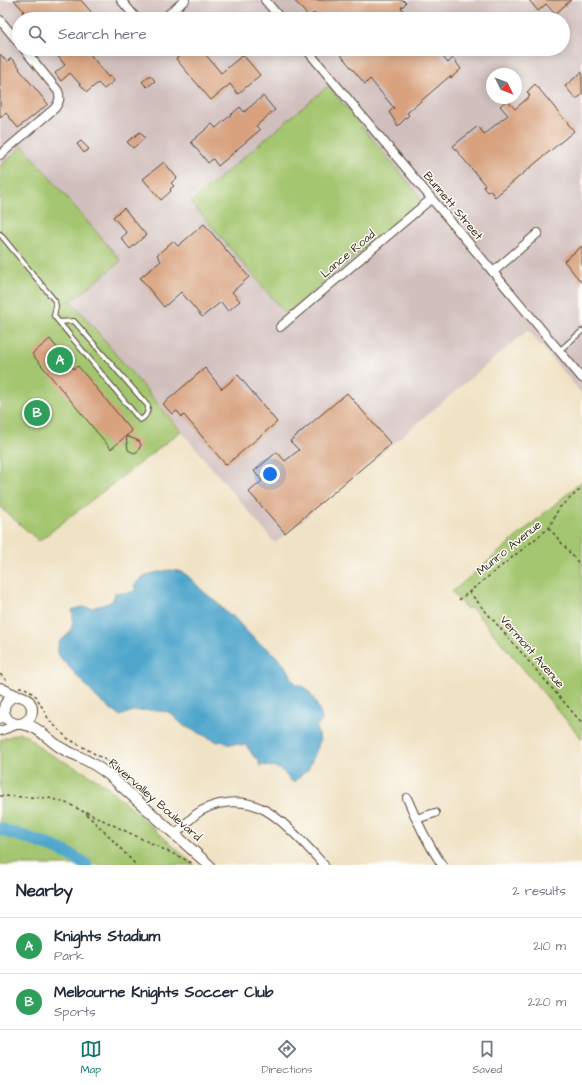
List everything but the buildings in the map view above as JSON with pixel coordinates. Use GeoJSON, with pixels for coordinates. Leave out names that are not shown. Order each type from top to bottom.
{"type":"FeatureCollection","features":[{"type":"Feature","properties":{"kind":"street"},"geometry":{"type":"LineString","coordinates":[[121,0],[131,12]]}},
{"type":"Feature","properties":{"kind":"street"},"geometry":{"type":"LineString","coordinates":[[171,12],[185,0]]}},
{"type":"Feature","properties":{"kind":"street"},"geometry":{"type":"LineString","coordinates":[[265,0],[275,12]]}},
{"type":"Feature","properties":{"kind":"street"},"geometry":{"type":"LineString","coordinates":[[0,20],[12,35]]}},
{"type":"Feature","properties":{"kind":"street"},"geometry":{"type":"LineString","coordinates":[[0,155],[55,108],[59,101],[60,96],[55,86],[30,56]]}},
{"type":"Feature","properties":{"kind":"street","name":"Bunnett Street"},"geometry":{"type":"LineString","coordinates":[[312,56],[582,378]]}},
{"type":"Feature","properties":{"kind":"street","name":"Lance Road"},"geometry":{"type":"LineString","coordinates":[[280,327],[431,199]]}},
{"type":"Feature","properties":{"kind":"street"},"geometry":{"type":"LineString","coordinates":[[492,272],[538,233]]}},
{"type":"Feature","properties":{"kind":"street"},"geometry":{"type":"LineString","coordinates":[[0,688],[26,699],[31,706],[31,715],[26,722],[0,731]]}},
{"type":"Feature","properties":{"kind":"street"},"geometry":{"type":"LineString","coordinates":[[17,696],[9,700],[2,709],[8,720],[20,724]]}},
{"type":"Feature","properties":{"kind":"street","name":"Rivervalley Boulevard"},"geometry":{"type":"LineString","coordinates":[[31,706],[42,732]]}},
{"type":"Feature","properties":{"kind":"street","name":"Rivervalley Boulevard"},"geometry":{"type":"LineString","coordinates":[[20,724],[27,724],[42,732],[62,749],[96,766],[109,775],[209,865]]}},
{"type":"Feature","properties":{"kind":"street"},"geometry":{"type":"LineString","coordinates":[[407,798],[429,845],[442,865]]}},
{"type":"Feature","properties":{"kind":"street"},"geometry":{"type":"LineString","coordinates":[[175,835],[189,820],[203,810],[224,803],[233,802],[244,804],[262,808],[278,819],[301,840],[324,865]]}},
{"type":"Feature","properties":{"kind":"street"},"geometry":{"type":"LineString","coordinates":[[416,820],[435,813]]}},
{"type":"Feature","properties":{"kind":"lane"},"geometry":{"type":"LineString","coordinates":[[0,234],[55,301],[56,306],[54,316],[140,420],[144,418],[148,412],[148,406],[74,321],[59,322]]}},
{"type":"Feature","properties":{"kind":"lane"},"geometry":{"type":"LineString","coordinates":[[558,351],[582,331]]}},
{"type":"Feature","properties":{"kind":"path","name":"Munro Avenue"},"geometry":{"type":"LineString","coordinates":[[459,600],[549,528],[559,508],[582,488]]}},
{"type":"Feature","properties":{"kind":"path"},"geometry":{"type":"LineString","coordinates":[[549,528],[582,567]]}},
{"type":"Feature","properties":{"kind":"path","name":"Vermont Avenue"},"geometry":{"type":"LineString","coordinates":[[469,592],[582,723]]}},
{"type":"Feature","properties":{"kind":"path"},"geometry":{"type":"LineString","coordinates":[[0,796],[49,798],[69,804],[194,864]]}},
{"type":"Feature","properties":{"kind":"path"},"geometry":{"type":"LineString","coordinates":[[84,812],[136,865]]}},
{"type":"Feature","properties":{"kind":"shaded area"},"geometry":{"type":"Polygon","coordinates":[[[0,0],[582,0],[582,394],[528,330],[275,543],[181,431],[39,541],[0,507],[0,0]]]}},
{"type":"Feature","properties":{"kind":"green space"},"geometry":{"type":"Polygon","coordinates":[[[328,86],[418,194],[419,199],[417,204],[286,314],[191,202],[328,86]]]}},
{"type":"Feature","properties":{"kind":"green space"},"geometry":{"type":"Polygon","coordinates":[[[23,146],[121,261],[71,301],[181,431],[39,541],[0,507],[0,166],[23,146]]]}},
{"type":"Feature","properties":{"kind":"green space"},"geometry":{"type":"Polygon","coordinates":[[[582,481],[582,739],[472,608],[466,609],[452,592],[582,481]]]}},
{"type":"Feature","properties":{"kind":"green space"},"geometry":{"type":"Polygon","coordinates":[[[19,733],[27,736],[44,751],[86,773],[109,788],[194,865],[0,865],[0,740],[19,733]]]}},
{"type":"Feature","properties":{"kind":"water"},"geometry":{"type":"Polygon","coordinates":[[[176,570],[185,574],[216,601],[225,612],[233,616],[252,637],[277,657],[287,668],[294,682],[305,687],[316,702],[322,720],[316,728],[320,739],[318,747],[308,770],[294,782],[277,768],[263,765],[260,767],[258,759],[254,757],[246,745],[228,744],[222,741],[218,742],[184,726],[169,712],[148,710],[133,711],[120,716],[99,700],[60,657],[57,651],[59,642],[67,635],[71,628],[73,620],[72,610],[81,607],[92,608],[109,603],[112,601],[115,592],[132,592],[135,588],[134,585],[142,578],[155,573],[176,570]]]}},
{"type":"Feature","properties":{"kind":"waterway"},"geometry":{"type":"LineString","coordinates":[[0,829],[55,848],[76,858],[86,865]]}},
{"type":"Feature","properties":{"kind":"place","name":"Knights Stadium"},"geometry":{"type":"Point","coordinates":[60,360]}},
{"type":"Feature","properties":{"kind":"place","name":"Melbourne Knights Soccer Club"},"geometry":{"type":"Point","coordinates":[37,413]}}]}
